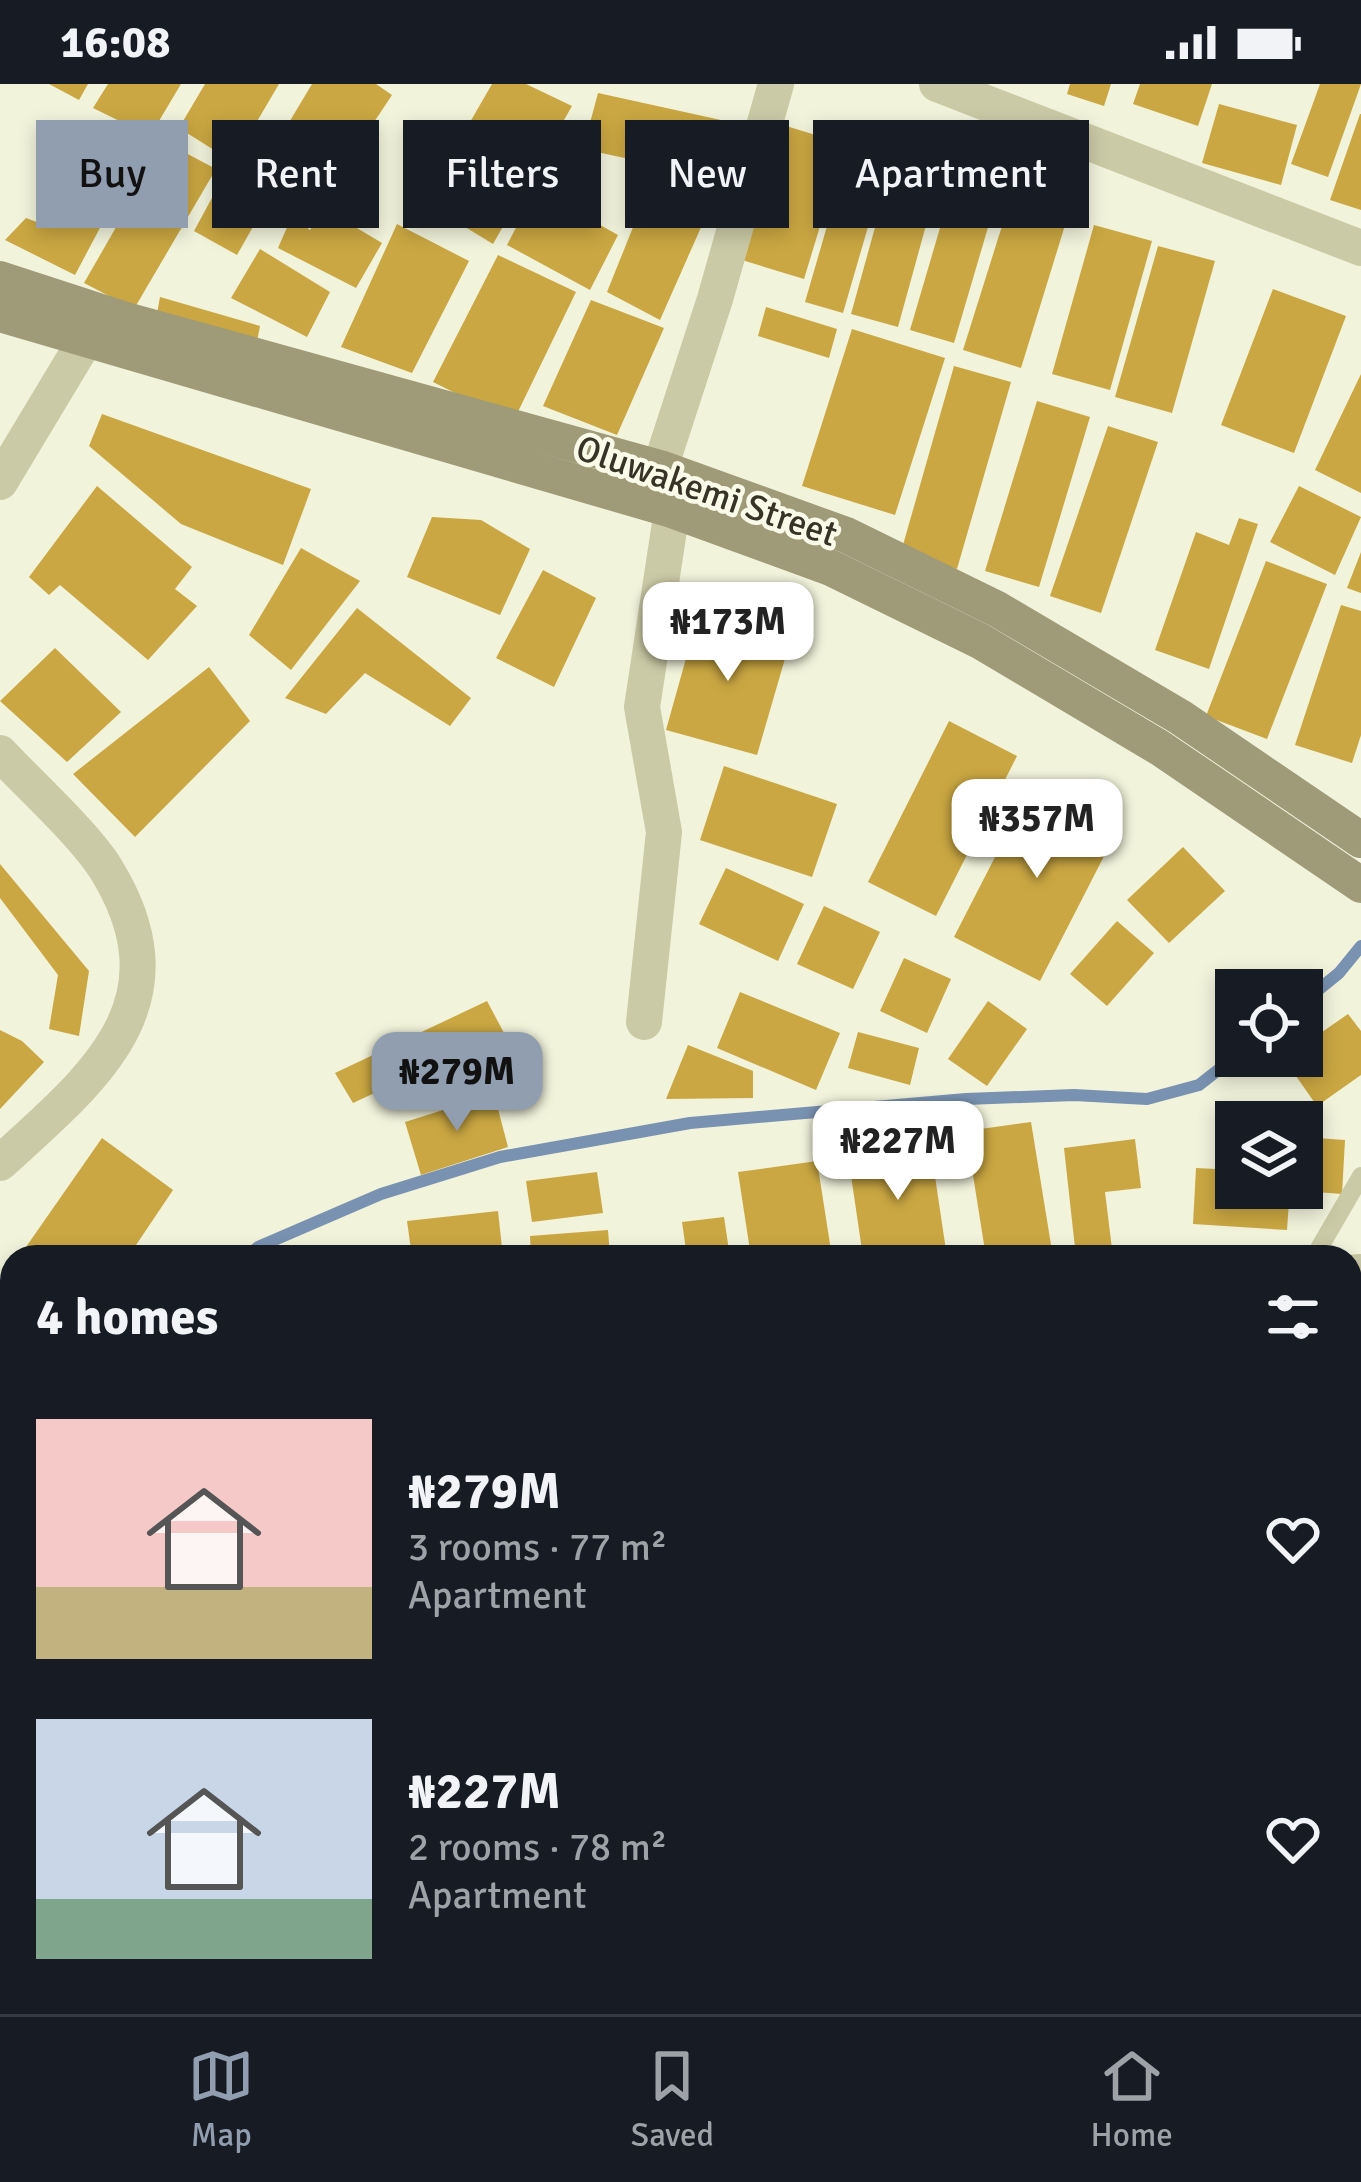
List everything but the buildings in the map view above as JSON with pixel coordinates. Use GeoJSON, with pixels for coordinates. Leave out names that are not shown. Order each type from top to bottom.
{"type":"FeatureCollection","features":[{"type":"Feature","properties":{"kind":"street"},"geometry":{"type":"LineString","coordinates":[[660,468],[715,299],[776,84]]}},
{"type":"Feature","properties":{"kind":"street"},"geometry":{"type":"LineString","coordinates":[[937,84],[1361,248]]}},
{"type":"Feature","properties":{"kind":"street","name":"Oluwakemi Street"},"geometry":{"type":"LineString","coordinates":[[0,279],[126,320],[660,468],[846,536],[998,609],[1180,717],[1353,857]]}},
{"type":"Feature","properties":{"kind":"street","name":"Oluwakemi Street"},"geometry":{"type":"LineString","coordinates":[[0,314],[672,511],[831,568],[980,641],[1353,857]]}},
{"type":"Feature","properties":{"kind":"street"},"geometry":{"type":"LineString","coordinates":[[0,482],[86,339]]}},
{"type":"Feature","properties":{"kind":"street"},"geometry":{"type":"LineString","coordinates":[[644,1022],[664,832],[642,707],[672,511]]}},
{"type":"Feature","properties":{"kind":"street"},"geometry":{"type":"LineString","coordinates":[[0,753],[104,866],[127,911],[139,969],[132,1013],[105,1062],[0,1163]]}},
{"type":"Feature","properties":{"kind":"lane"},"geometry":{"type":"LineString","coordinates":[[1321,1245],[1361,1176]]}},
{"type":"Feature","properties":{"kind":"waterway"},"geometry":{"type":"LineString","coordinates":[[1323,986],[1361,946]]}},
{"type":"Feature","properties":{"kind":"waterway"},"geometry":{"type":"LineString","coordinates":[[263,1245],[381,1194],[500,1157],[690,1123],[966,1099],[1074,1095],[1147,1099],[1199,1085],[1215,1072]]}}]}
